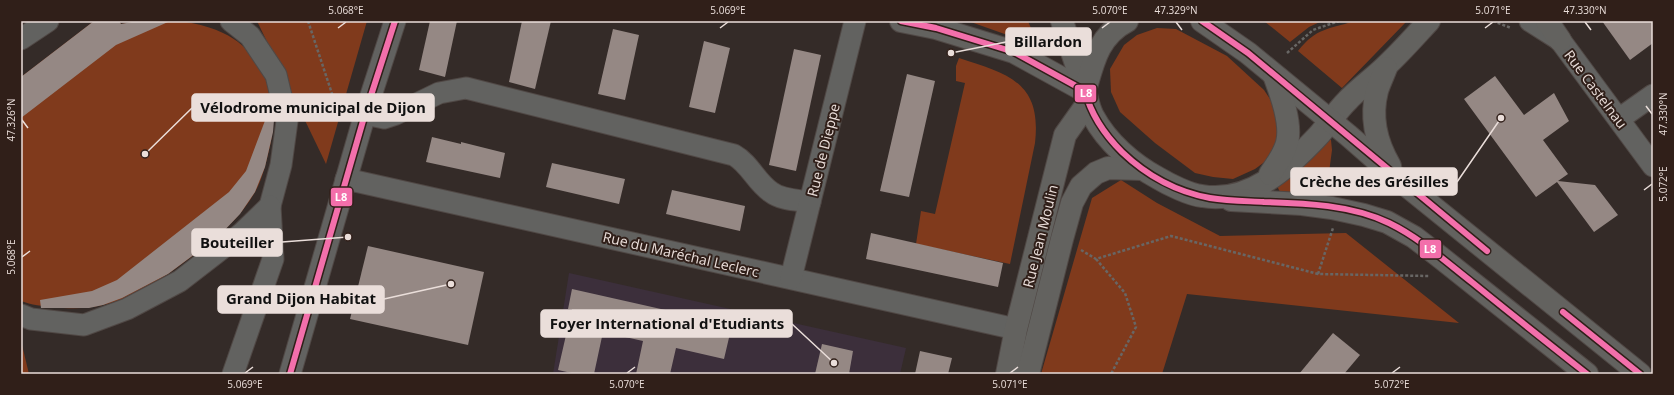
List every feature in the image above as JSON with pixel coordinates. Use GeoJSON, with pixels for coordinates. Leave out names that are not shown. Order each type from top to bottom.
{"type":"FeatureCollection","features":[{"type":"Feature","properties":{"kind":"main road"},"geometry":{"type":"LineString","coordinates":[[901,21],[936,28],[1014,52],[1086,97]]}},
{"type":"Feature","properties":{"kind":"main road"},"geometry":{"type":"LineString","coordinates":[[1062,21],[1093,116],[1108,137],[1124,154],[1142,169],[1166,183],[1202,196],[1250,202],[1302,204],[1364,215],[1387,222],[1414,237],[1587,374]]}},
{"type":"Feature","properties":{"kind":"main road","name":"Rue Jean Moulin"},"geometry":{"type":"LineString","coordinates":[[1007,374],[1016,329],[1065,136],[1086,97],[1094,61],[1100,48],[1114,28],[1127,21]]}},
{"type":"Feature","properties":{"kind":"main road"},"geometry":{"type":"LineString","coordinates":[[1202,21],[1248,53],[1331,121],[1397,178],[1640,374]]}},
{"type":"Feature","properties":{"kind":"main road"},"geometry":{"type":"LineString","coordinates":[[1202,196],[1226,197],[1247,192],[1282,170],[1299,156],[1347,101],[1387,65],[1429,21]]}},
{"type":"Feature","properties":{"kind":"main road"},"geometry":{"type":"LineString","coordinates":[[1547,21],[1560,40]]}},
{"type":"Feature","properties":{"kind":"main road"},"geometry":{"type":"LineString","coordinates":[[1387,65],[1377,92],[1375,115],[1376,136],[1381,151],[1397,178]]}},
{"type":"Feature","properties":{"kind":"main road"},"geometry":{"type":"LineString","coordinates":[[1264,181],[1279,161],[1287,143],[1286,114],[1274,75]]}},
{"type":"Feature","properties":{"kind":"main road","name":"Rue Jean Moulin"},"geometry":{"type":"LineString","coordinates":[[1028,374],[1072,203],[1081,186],[1096,173],[1108,168],[1142,169]]}},
{"type":"Feature","properties":{"kind":"street"},"geometry":{"type":"LineString","coordinates":[[21,39],[48,21]]}},
{"type":"Feature","properties":{"kind":"street"},"geometry":{"type":"LineString","coordinates":[[231,21],[250,36],[276,75],[287,121],[281,165],[270,206],[273,259],[233,374]]}},
{"type":"Feature","properties":{"kind":"street"},"geometry":{"type":"LineString","coordinates":[[290,374],[365,114],[394,21]]}},
{"type":"Feature","properties":{"kind":"street","name":"Rue de Dieppe"},"geometry":{"type":"LineString","coordinates":[[792,278],[855,21]]}},
{"type":"Feature","properties":{"kind":"street","name":"Rue Castelnau"},"geometry":{"type":"LineString","coordinates":[[1530,21],[1560,40],[1653,166]]}},
{"type":"Feature","properties":{"kind":"street"},"geometry":{"type":"LineString","coordinates":[[365,114],[384,118],[396,114],[439,93],[466,88],[734,155],[744,160],[761,184],[771,193],[780,197],[810,202]]}},
{"type":"Feature","properties":{"kind":"street"},"geometry":{"type":"LineString","coordinates":[[1620,120],[1653,95]]}},
{"type":"Feature","properties":{"kind":"street","name":"Rue du Maréchal Leclerc"},"geometry":{"type":"LineString","coordinates":[[346,179],[1016,329]]}},
{"type":"Feature","properties":{"kind":"street"},"geometry":{"type":"LineString","coordinates":[[21,315],[31,319],[84,324],[127,309],[180,281],[242,233],[270,206]]}},
{"type":"Feature","properties":{"kind":"path"},"geometry":{"type":"LineString","coordinates":[[308,21],[343,126]]}},
{"type":"Feature","properties":{"kind":"path"},"geometry":{"type":"LineString","coordinates":[[1288,53],[1313,30],[1339,21]]}},
{"type":"Feature","properties":{"kind":"path"},"geometry":{"type":"LineString","coordinates":[[1318,274],[1334,224]]}},
{"type":"Feature","properties":{"kind":"path"},"geometry":{"type":"LineString","coordinates":[[1096,259],[1171,236],[1318,274],[1464,277]]}},
{"type":"Feature","properties":{"kind":"path"},"geometry":{"type":"LineString","coordinates":[[1062,239],[1096,259],[1125,293],[1136,327],[1111,374]]}},
{"type":"Feature","properties":{"kind":"shaded area"},"geometry":{"type":"Polygon","coordinates":[[[160,20],[186,22],[211,28],[238,42],[250,53],[259,66],[271,97],[273,130],[270,146],[260,181],[249,202],[242,211],[227,228],[209,243],[159,280],[128,297],[93,307],[74,308],[29,303],[21,301],[21,77],[94,21],[119,21],[121,24],[160,20]]]}},
{"type":"Feature","properties":{"kind":"shaded area"},"geometry":{"type":"Polygon","coordinates":[[[257,21],[367,21],[326,164],[257,21]]]}},
{"type":"Feature","properties":{"kind":"shaded area"},"geometry":{"type":"Polygon","coordinates":[[[968,21],[1028,21],[1035,38],[1031,42],[1027,42],[968,21]]]}},
{"type":"Feature","properties":{"kind":"shaded area"},"geometry":{"type":"Polygon","coordinates":[[[1264,21],[1322,21],[1309,27],[1290,42],[1264,21]]]}},
{"type":"Feature","properties":{"kind":"shaded area"},"geometry":{"type":"Polygon","coordinates":[[[1354,21],[1407,21],[1342,88],[1298,51],[1311,37],[1317,33],[1354,21]]]}},
{"type":"Feature","properties":{"kind":"shaded area"},"geometry":{"type":"Polygon","coordinates":[[[1157,28],[1176,29],[1227,56],[1264,90],[1274,105],[1280,134],[1270,158],[1255,169],[1233,179],[1195,173],[1155,143],[1120,112],[1111,92],[1110,69],[1124,45],[1137,35],[1157,28]]]}},
{"type":"Feature","properties":{"kind":"shaded area"},"geometry":{"type":"Polygon","coordinates":[[[959,58],[993,69],[1006,76],[1018,84],[1027,94],[1033,106],[1036,122],[1035,143],[1010,264],[916,244],[921,211],[935,214],[965,83],[956,81],[956,66],[959,58]]]}},
{"type":"Feature","properties":{"kind":"shaded area"},"geometry":{"type":"Polygon","coordinates":[[[1327,138],[1331,140],[1332,150],[1326,195],[1301,192],[1281,194],[1277,186],[1327,138]]]}},
{"type":"Feature","properties":{"kind":"shaded area"},"geometry":{"type":"Polygon","coordinates":[[[1121,180],[1157,203],[1220,236],[1346,233],[1459,323],[1187,294],[1162,374],[1041,374],[1092,198],[1121,180]]]}},
{"type":"Feature","properties":{"kind":"shaded area"},"geometry":{"type":"Polygon","coordinates":[[[569,273],[906,348],[900,374],[553,374],[569,273]]]}},
{"type":"Feature","properties":{"kind":"shaded area"},"geometry":{"type":"Polygon","coordinates":[[[21,343],[22,345],[29,374],[21,374],[21,343]]]}},
{"type":"Feature","properties":{"kind":"building"},"geometry":{"type":"Polygon","coordinates":[[[94,21],[119,21],[121,24],[137,21],[168,22],[116,45],[21,118],[21,77],[94,21]]]}},
{"type":"Feature","properties":{"kind":"building"},"geometry":{"type":"Polygon","coordinates":[[[430,21],[457,21],[445,77],[419,70],[430,21]]]}},
{"type":"Feature","properties":{"kind":"building"},"geometry":{"type":"Polygon","coordinates":[[[522,21],[551,21],[535,89],[509,82],[522,21]]]}},
{"type":"Feature","properties":{"kind":"building"},"geometry":{"type":"Polygon","coordinates":[[[1602,21],[1653,21],[1653,43],[1630,60],[1602,21]]]}},
{"type":"Feature","properties":{"kind":"building"},"geometry":{"type":"Polygon","coordinates":[[[613,29],[639,35],[625,100],[598,94],[613,29]]]}},
{"type":"Feature","properties":{"kind":"building"},"geometry":{"type":"Polygon","coordinates":[[[704,41],[730,48],[715,113],[689,107],[704,41]]]}},
{"type":"Feature","properties":{"kind":"building"},"geometry":{"type":"Polygon","coordinates":[[[794,49],[821,55],[796,171],[769,165],[794,49]]]}},
{"type":"Feature","properties":{"kind":"building"},"geometry":{"type":"Polygon","coordinates":[[[907,74],[935,81],[909,197],[880,191],[907,74]]]}},
{"type":"Feature","properties":{"kind":"building"},"geometry":{"type":"Polygon","coordinates":[[[1495,76],[1524,115],[1554,93],[1569,121],[1543,140],[1568,174],[1558,181],[1595,185],[1618,215],[1594,232],[1557,182],[1536,197],[1464,99],[1495,76]]]}},
{"type":"Feature","properties":{"kind":"building"},"geometry":{"type":"Polygon","coordinates":[[[266,118],[274,120],[273,132],[265,167],[255,192],[240,214],[219,236],[168,274],[122,298],[89,308],[41,308],[40,300],[92,291],[117,280],[229,192],[246,171],[266,118]]]}},
{"type":"Feature","properties":{"kind":"building"},"geometry":{"type":"Polygon","coordinates":[[[432,137],[461,144],[461,142],[505,153],[500,178],[426,162],[432,137]]]}},
{"type":"Feature","properties":{"kind":"building"},"geometry":{"type":"Polygon","coordinates":[[[552,163],[625,179],[619,204],[546,187],[552,163]]]}},
{"type":"Feature","properties":{"kind":"building"},"geometry":{"type":"Polygon","coordinates":[[[672,190],[745,206],[740,231],[666,214],[672,190]]]}},
{"type":"Feature","properties":{"kind":"building"},"geometry":{"type":"Polygon","coordinates":[[[871,233],[1003,263],[998,287],[866,259],[871,233]]]}},
{"type":"Feature","properties":{"kind":"building"},"geometry":{"type":"Polygon","coordinates":[[[368,246],[484,272],[468,345],[350,319],[368,246]]]}},
{"type":"Feature","properties":{"kind":"building"},"geometry":{"type":"Polygon","coordinates":[[[572,289],[732,325],[724,359],[676,348],[670,374],[636,374],[643,341],[603,332],[594,374],[576,374],[558,370],[572,309],[568,309],[572,289]]]}},
{"type":"Feature","properties":{"kind":"building"},"geometry":{"type":"Polygon","coordinates":[[[1333,333],[1360,355],[1344,374],[1299,374],[1333,333]]]}},
{"type":"Feature","properties":{"kind":"building"},"geometry":{"type":"Polygon","coordinates":[[[822,344],[853,351],[849,374],[815,374],[822,344]]]}},
{"type":"Feature","properties":{"kind":"building"},"geometry":{"type":"Polygon","coordinates":[[[920,351],[952,358],[948,374],[915,374],[920,351]]]}},
{"type":"Feature","properties":{"kind":"transit line","name":"L8"},"geometry":{"type":"LineString","coordinates":[[290,374],[365,114],[395,21]]}},
{"type":"Feature","properties":{"kind":"transit line","name":"L8"},"geometry":{"type":"LineString","coordinates":[[901,21],[936,28],[1014,52],[1085,91],[1099,124],[1104,132],[1122,152],[1152,175],[1186,192],[1210,198],[1237,201],[1296,203],[1328,206],[1360,212],[1389,223],[1432,251],[1587,374]]}},
{"type":"Feature","properties":{"kind":"transit line","name":"L8"},"geometry":{"type":"LineString","coordinates":[[1202,21],[1248,53],[1487,251]]}},
{"type":"Feature","properties":{"kind":"transit line","name":"L8"},"geometry":{"type":"LineString","coordinates":[[1563,312],[1640,374]]}},
{"type":"Feature","properties":{"kind":"place","name":"Billardon"},"geometry":{"type":"Point","coordinates":[951,53]}},
{"type":"Feature","properties":{"kind":"place","name":"Crèche des Grésilles"},"geometry":{"type":"Point","coordinates":[1501,118]}},
{"type":"Feature","properties":{"kind":"place","name":"Vélodrome municipal de Dijon"},"geometry":{"type":"Point","coordinates":[145,154]}},
{"type":"Feature","properties":{"kind":"place","name":"Bouteiller"},"geometry":{"type":"Point","coordinates":[348,237]}},
{"type":"Feature","properties":{"kind":"place","name":"Grand Dijon Habitat"},"geometry":{"type":"Point","coordinates":[451,284]}},
{"type":"Feature","properties":{"kind":"place","name":"Foyer International d'Etudiants"},"geometry":{"type":"Point","coordinates":[834,363]}}]}
